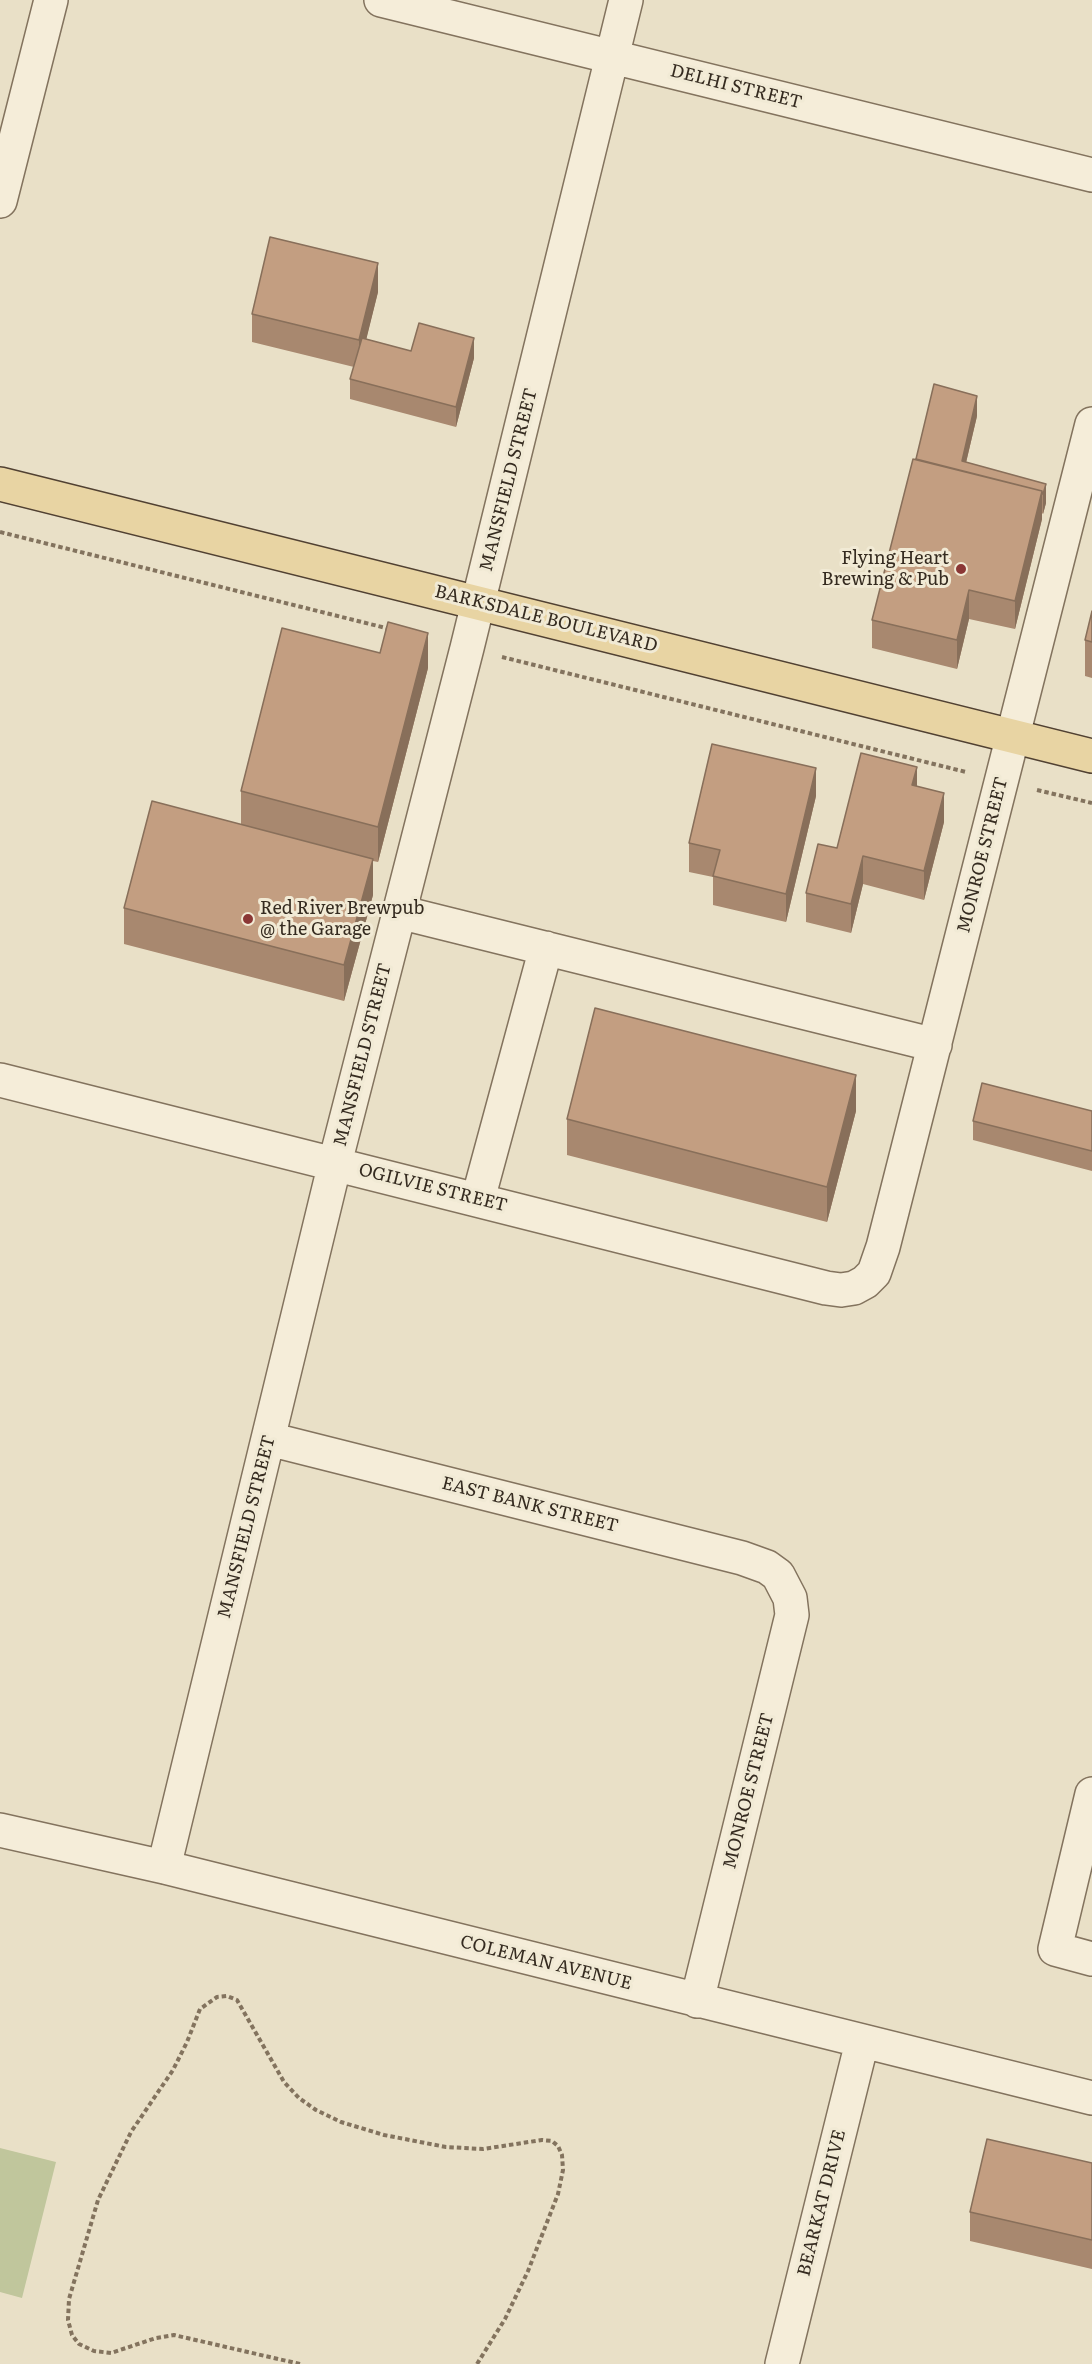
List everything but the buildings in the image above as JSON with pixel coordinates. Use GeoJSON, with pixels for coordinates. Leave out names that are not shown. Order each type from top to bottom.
{"type":"FeatureCollection","features":[{"type":"Feature","properties":{"kind":"main road","name":"BARKSDALE BOULEVARD"},"geometry":{"type":"LineString","coordinates":[[0,484],[1092,756]]}},
{"type":"Feature","properties":{"kind":"street"},"geometry":{"type":"LineString","coordinates":[[0,201],[51,0]]}},
{"type":"Feature","properties":{"kind":"street","name":"DELHI STREET"},"geometry":{"type":"LineString","coordinates":[[381,0],[1092,175]]}},
{"type":"Feature","properties":{"kind":"street","name":"MANSFIELD STREET"},"geometry":{"type":"LineString","coordinates":[[164,1867],[335,1163],[478,602],[626,0]]}},
{"type":"Feature","properties":{"kind":"street","name":"MONROE STREET"},"geometry":{"type":"LineString","coordinates":[[865,1282],[874,1273],[883,1247],[1013,736],[1088,459],[1092,424]]}},
{"type":"Feature","properties":{"kind":"street"},"geometry":{"type":"LineString","coordinates":[[399,912],[935,1045]]}},
{"type":"Feature","properties":{"kind":"street"},"geometry":{"type":"LineString","coordinates":[[478,1199],[546,948]]}},
{"type":"Feature","properties":{"kind":"street","name":"OGILVIE STREET"},"geometry":{"type":"LineString","coordinates":[[0,1080],[826,1287],[842,1290],[854,1288],[865,1282]]}},
{"type":"Feature","properties":{"kind":"street","name":"EAST BANK STREET"},"geometry":{"type":"LineString","coordinates":[[269,1440],[742,1558],[767,1567],[784,1582]]}},
{"type":"Feature","properties":{"kind":"street","name":"MONROE STREET"},"geometry":{"type":"LineString","coordinates":[[697,2001],[792,1615],[790,1598],[784,1582]]}},
{"type":"Feature","properties":{"kind":"street"},"geometry":{"type":"LineString","coordinates":[[1092,1794],[1055,1949],[1092,1959]]}},
{"type":"Feature","properties":{"kind":"street","name":"COLEMAN AVENUE"},"geometry":{"type":"LineString","coordinates":[[0,1830],[164,1867],[1092,2098]]}},
{"type":"Feature","properties":{"kind":"street","name":"BEARKAT DRIVE"},"geometry":{"type":"LineString","coordinates":[[783,2364],[862,2042]]}},
{"type":"Feature","properties":{"kind":"path"},"geometry":{"type":"LineString","coordinates":[[0,532],[402,632]]}},
{"type":"Feature","properties":{"kind":"path"},"geometry":{"type":"LineString","coordinates":[[500,656],[970,773]]}},
{"type":"Feature","properties":{"kind":"path"},"geometry":{"type":"LineString","coordinates":[[1038,790],[1092,803]]}},
{"type":"Feature","properties":{"kind":"path"},"geometry":{"type":"LineString","coordinates":[[300,2364],[174,2335],[156,2338],[111,2353],[94,2351],[79,2344],[72,2335],[68,2320],[69,2299],[98,2200],[131,2132],[173,2070],[200,2009],[217,1997],[227,1996],[237,2000],[284,2082],[299,2098],[316,2110],[341,2122],[384,2135],[446,2147],[483,2149],[542,2140],[552,2141],[558,2146],[562,2155],[562,2170],[555,2203],[528,2271],[505,2319],[477,2364]]}},
{"type":"Feature","properties":{"kind":"green space"},"geometry":{"type":"Polygon","coordinates":[[[0,2148],[56,2162],[22,2298],[0,2292],[0,2148]]]}},
{"type":"Feature","properties":{"kind":"place","name":"Flying Heart Brewing & Pub"},"geometry":{"type":"Point","coordinates":[961,569]}},
{"type":"Feature","properties":{"kind":"place","name":"Red River Brewpub @ the Garage"},"geometry":{"type":"Point","coordinates":[248,919]}}]}
